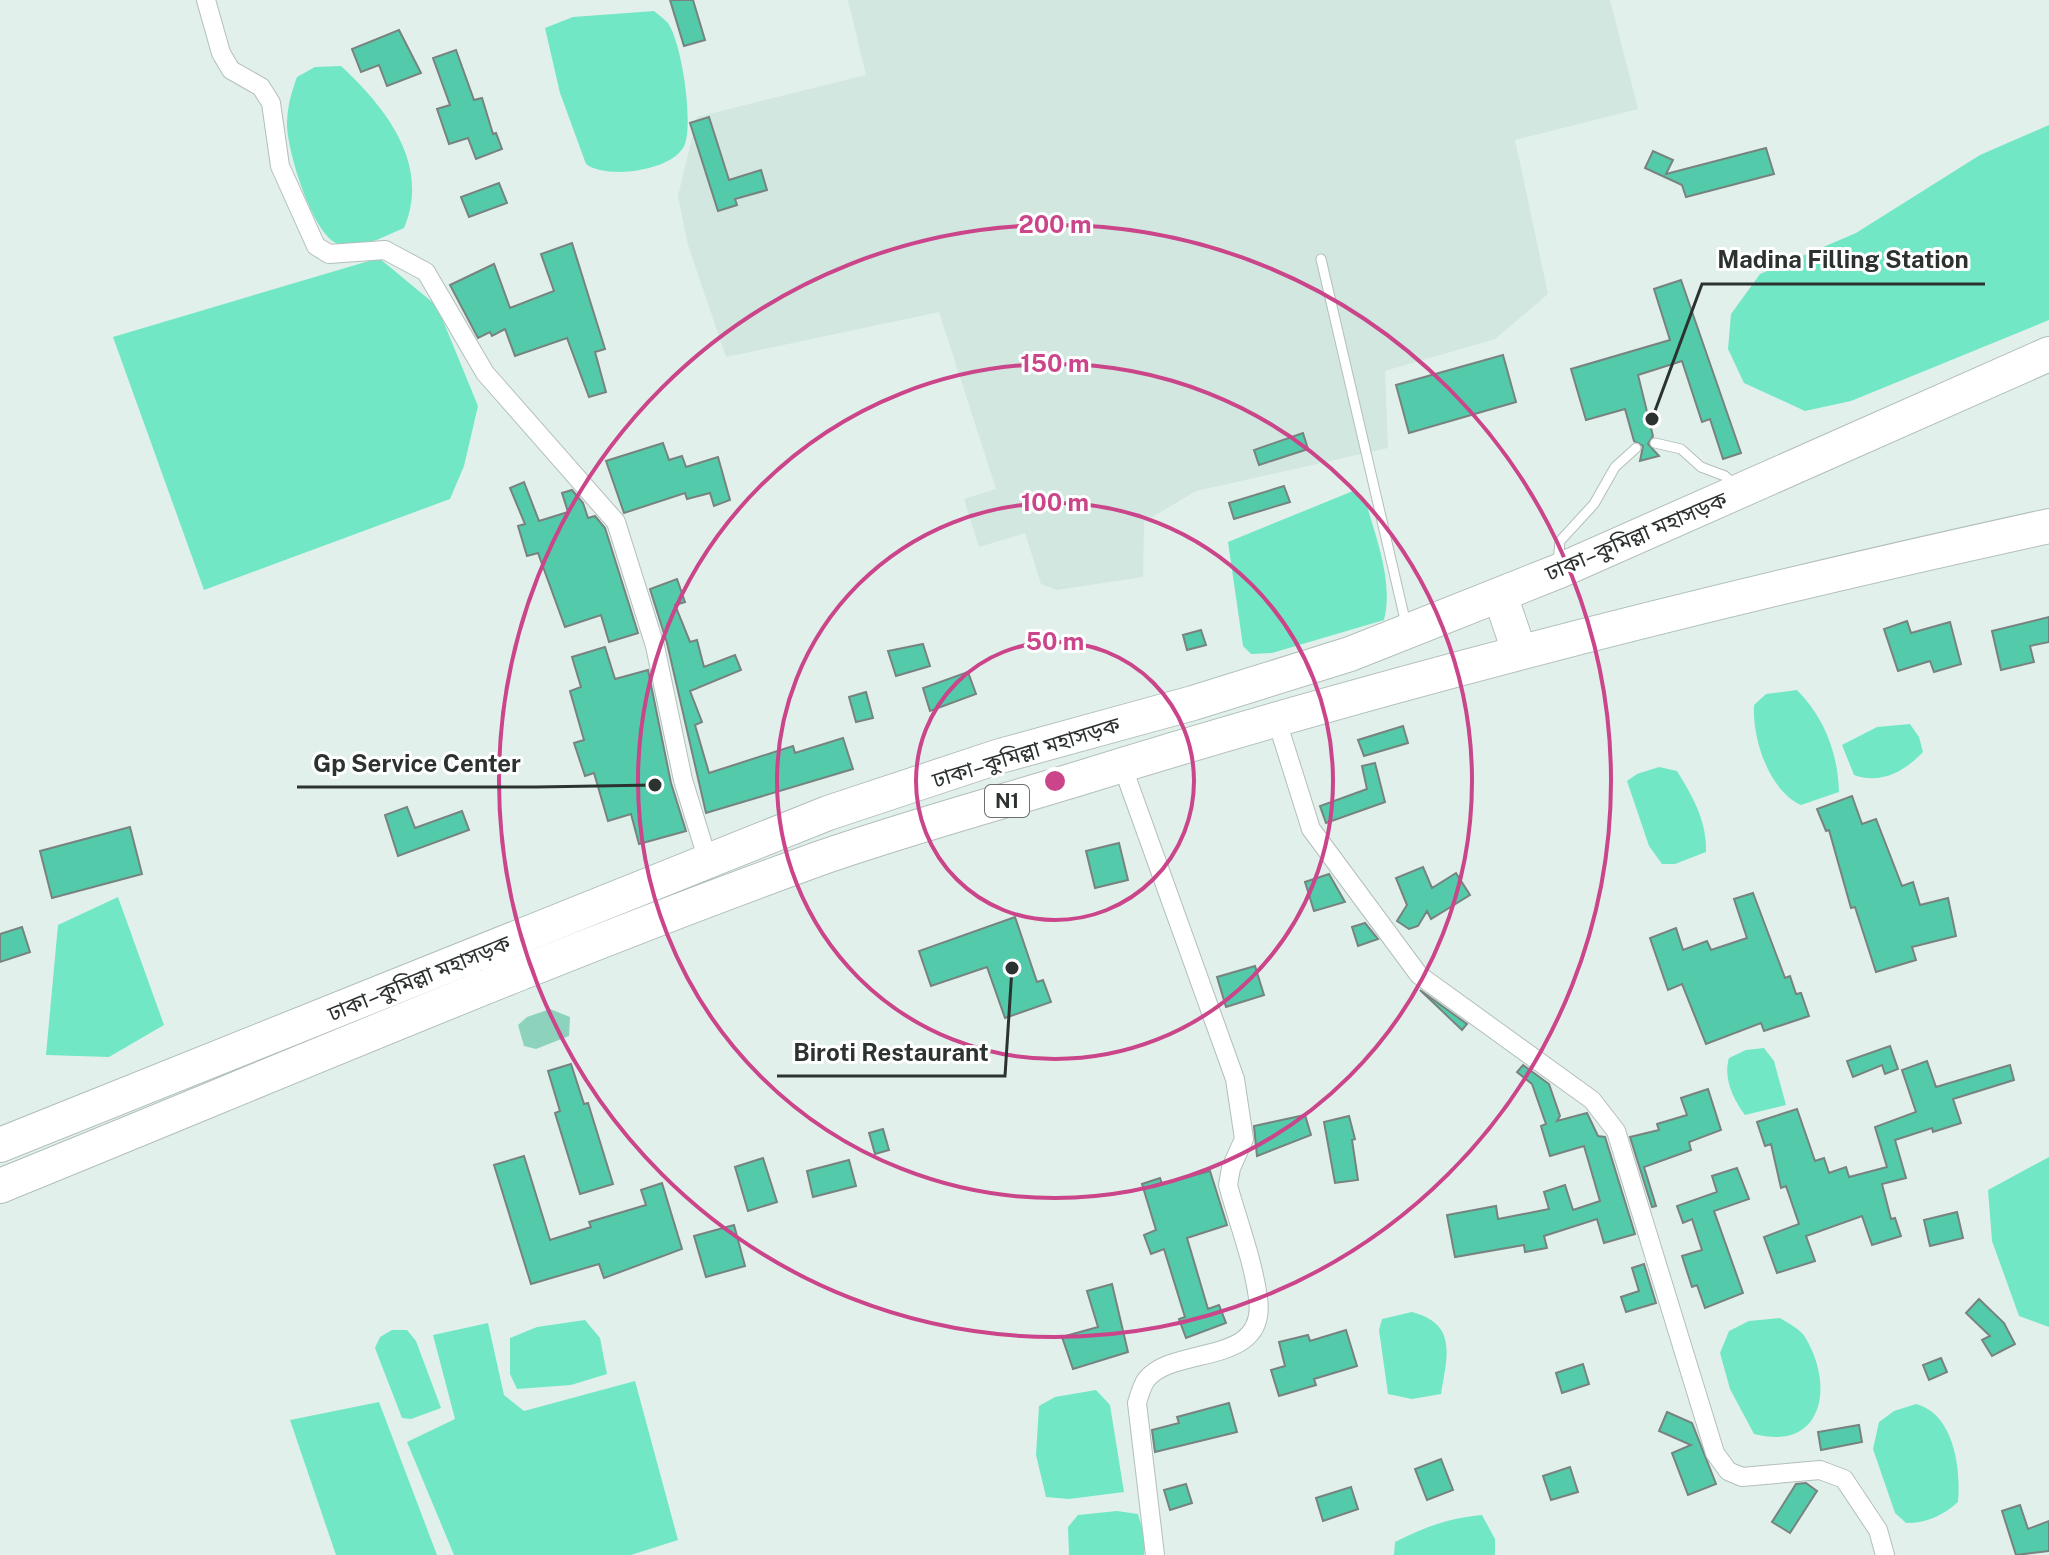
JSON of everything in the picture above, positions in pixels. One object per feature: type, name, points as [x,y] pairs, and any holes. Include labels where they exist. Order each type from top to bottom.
[{"type":"highway","name":"ঢাকা–কুমিল্লা মহাসড়ক","points":[[0,1186],[450,985],[708,861],[828,813],[1000,756],[1193,703],[1407,631],[1559,571],[2049,354]]},
{"type":"highway","name":"ঢাকা–কুমিল্লা মহাসড়ক","points":[[0,1145],[820,858],[1276,718],[1519,651],[1798,581],[2049,526]]},
{"type":"highway","points":[[1500,595],[1519,651]]},
{"type":"street","points":[[206,0],[221,53],[231,70],[261,87],[271,103],[280,166],[316,246],[329,254],[385,250],[426,272],[485,373],[616,522],[655,646],[683,780],[708,861]]},
{"type":"street","points":[[1276,718],[1311,829],[1419,975],[1592,1100],[1616,1131],[1715,1453],[1728,1471],[1742,1477],[1820,1470],[1844,1479],[1878,1530],[1885,1555]]},
{"type":"street","points":[[1122,765],[1235,1079],[1244,1139],[1231,1168],[1228,1185],[1259,1300],[1256,1322],[1244,1341],[1164,1367],[1146,1380],[1137,1403],[1155,1555]]},
{"type":"lane","points":[[1321,259],[1407,631]]},
{"type":"lane","points":[[1655,443],[1681,449],[1701,467],[1725,476],[1742,491]]},
{"type":"lane","points":[[1559,571],[1560,541],[1594,504],[1615,467],[1636,448]]},
{"type":"shaded area","points":[[848,0],[1610,0],[1638,109],[1515,140],[1548,294],[1495,339],[1385,371],[1388,448],[1196,491],[1144,522],[1143,577],[1057,590],[1041,584],[1025,533],[979,547],[964,499],[996,489],[939,312],[726,357],[688,245],[678,196],[697,117],[866,75]]},
{"type":"shaded area","points":[[654,11],[668,23],[682,64],[688,118],[685,144],[679,153],[655,166],[623,172],[596,169],[586,164],[560,93],[545,28],[573,17]]},
{"type":"shaded area","points":[[341,66],[388,119],[408,160],[412,182],[411,204],[404,228],[355,246],[338,244],[319,225],[303,191],[287,126],[297,77],[315,67]]},
{"type":"shaded area","points":[[2049,125],[2049,320],[1851,401],[1805,411],[1744,383],[1728,349],[1731,314],[1760,274],[1856,233],[1980,155]]},
{"type":"shaded area","points":[[379,258],[437,306],[478,406],[464,466],[450,499],[204,590],[113,337]]},
{"type":"shaded area","points":[[1353,491],[1365,499],[1382,559],[1387,590],[1384,620],[1272,653],[1251,654],[1243,646],[1228,542]]},
{"type":"shaded area","points":[[1797,690],[1815,712],[1828,736],[1836,763],[1839,792],[1801,805],[1780,788],[1772,776],[1760,747],[1754,718],[1754,705],[1766,694]]},
{"type":"shaded area","points":[[1910,724],[1919,737],[1923,752],[1916,759],[1883,777],[1854,775],[1842,745],[1877,727]]},
{"type":"shaded area","points":[[1659,767],[1677,771],[1693,800],[1706,841],[1706,852],[1675,864],[1662,864],[1649,846],[1627,781],[1637,774]]},
{"type":"shaded area","points":[[118,897],[164,1025],[109,1057],[46,1055],[58,925]]},
{"type":"shaded area","points":[[550,1009],[570,1017],[569,1036],[536,1049],[524,1046],[518,1025],[527,1017]]},
{"type":"shaded area","points":[[1764,1048],[1774,1061],[1786,1105],[1745,1115],[1730,1088],[1727,1073],[1729,1058],[1746,1050]]},
{"type":"shaded area","points":[[2049,1157],[2049,1327],[2019,1316],[1992,1241],[1988,1190]]},
{"type":"shaded area","points":[[1412,1312],[1427,1317],[1437,1325],[1443,1333],[1447,1355],[1441,1394],[1412,1399],[1388,1394],[1379,1330],[1382,1319]]},
{"type":"shaded area","points":[[1780,1318],[1805,1337],[1819,1375],[1820,1394],[1817,1411],[1808,1424],[1795,1433],[1777,1437],[1754,1434],[1730,1389],[1720,1353],[1729,1331],[1749,1321]]},
{"type":"shaded area","points":[[585,1320],[600,1338],[607,1374],[571,1385],[517,1389],[510,1374],[510,1338],[537,1327]]},
{"type":"shaded area","points":[[488,1323],[504,1395],[524,1411],[635,1381],[678,1540],[631,1555],[454,1555],[407,1442],[455,1419],[433,1335]]},
{"type":"shaded area","points":[[392,1330],[407,1330],[416,1341],[441,1408],[411,1419],[402,1418],[375,1348],[380,1337]]},
{"type":"shaded area","points":[[1096,1390],[1110,1405],[1124,1492],[1069,1499],[1046,1497],[1036,1455],[1039,1406],[1055,1397]]},
{"type":"shaded area","points":[[379,1402],[437,1555],[336,1555],[290,1420]]},
{"type":"shaded area","points":[[1916,1404],[1929,1410],[1947,1430],[1956,1459],[1958,1502],[1934,1518],[1906,1523],[1895,1513],[1873,1449],[1879,1422],[1894,1411]]},
{"type":"shaded area","points":[[1117,1511],[1138,1514],[1146,1541],[1144,1555],[1069,1555],[1068,1527],[1078,1515]]},
{"type":"shaded area","points":[[1482,1515],[1495,1539],[1495,1555],[1394,1555],[1395,1542],[1416,1532],[1448,1521]]},
{"type":"building","points":[[670,0],[693,0],[705,40],[684,46]]},
{"type":"building","points":[[399,30],[421,73],[387,86],[379,65],[361,72],[352,49]]},
{"type":"building","points":[[456,50],[474,100],[482,98],[493,134],[496,133],[502,149],[476,159],[468,138],[449,144],[437,109],[450,105],[433,58]]},
{"type":"building","points":[[709,117],[729,180],[761,170],[767,190],[735,199],[737,205],[718,211],[690,123]]},
{"type":"building","points":[[1766,148],[1774,174],[1686,197],[1682,185],[1645,168],[1653,151],[1673,160],[1666,174]]},
{"type":"building","points":[[499,183],[507,203],[469,217],[461,197]]},
{"type":"building","points":[[572,243],[605,349],[595,352],[606,392],[589,397],[567,338],[515,356],[505,329],[492,336],[490,332],[478,338],[450,285],[494,264],[510,308],[554,291],[541,254]]},
{"type":"building","points":[[1681,280],[1741,453],[1723,459],[1710,419],[1702,422],[1682,361],[1638,375],[1653,436],[1648,444],[1659,456],[1640,461],[1643,446],[1634,441],[1625,409],[1586,420],[1571,369],[1670,340],[1654,289]]},
{"type":"building","points":[[1503,355],[1516,402],[1409,433],[1396,385]]},
{"type":"building","points":[[1303,433],[1308,449],[1259,465],[1254,450]]},
{"type":"building","points":[[663,443],[669,460],[682,456],[686,467],[718,457],[730,500],[714,506],[710,493],[687,499],[685,493],[624,513],[606,461]]},
{"type":"building","points":[[524,482],[539,521],[568,512],[562,493],[572,490],[583,503],[588,518],[595,516],[605,528],[638,633],[609,642],[601,615],[565,627],[538,553],[527,556],[518,526],[525,524],[510,488]]},
{"type":"building","points":[[1284,486],[1290,502],[1234,519],[1229,503]]},
{"type":"building","points":[[677,579],[685,602],[675,605],[690,642],[697,640],[704,667],[735,655],[741,670],[690,691],[702,722],[695,725],[709,773],[793,746],[795,753],[843,738],[853,769],[706,813],[667,643],[650,589]]},
{"type":"building","points":[[2049,617],[2049,642],[2030,646],[2034,662],[2001,670],[1992,631]]},
{"type":"building","points":[[1907,621],[1911,633],[1950,622],[1961,664],[1934,672],[1930,661],[1898,671],[1884,629]]},
{"type":"building","points":[[1201,630],[1206,645],[1187,650],[1183,635]]},
{"type":"building","points":[[923,644],[930,666],[896,676],[888,651]]},
{"type":"building","points":[[605,647],[615,679],[648,670],[671,783],[686,831],[639,844],[631,814],[608,821],[594,773],[585,776],[574,743],[584,740],[570,691],[581,687],[572,657]]},
{"type":"building","points":[[968,672],[976,694],[930,711],[923,688]]},
{"type":"building","points":[[866,692],[873,718],[856,722],[849,697]]},
{"type":"building","points":[[1403,726],[1408,743],[1364,756],[1358,740]]},
{"type":"building","points":[[1375,763],[1385,802],[1326,823],[1320,806],[1367,789],[1362,766]]},
{"type":"building","points":[[1852,796],[1862,824],[1876,819],[1902,886],[1913,882],[1920,905],[1948,898],[1956,936],[1912,947],[1916,960],[1876,972],[1855,907],[1851,908],[1829,830],[1826,831],[1817,809]]},
{"type":"building","points":[[407,807],[415,828],[462,811],[469,830],[398,856],[385,815]]},
{"type":"building","points":[[130,827],[142,874],[52,898],[40,851]]},
{"type":"building","points":[[1119,843],[1128,880],[1095,888],[1086,851]]},
{"type":"building","points":[[1423,867],[1432,888],[1456,873],[1470,895],[1431,919],[1427,911],[1418,926],[1409,929],[1397,921],[1407,905],[1396,878]]},
{"type":"building","points":[[1329,874],[1345,902],[1314,911],[1305,882]]},
{"type":"building","points":[[1753,893],[1785,978],[1790,976],[1796,994],[1801,993],[1809,1016],[1764,1031],[1761,1023],[1706,1044],[1682,984],[1668,990],[1650,938],[1676,928],[1683,950],[1707,941],[1711,950],[1747,938],[1734,899]]},
{"type":"building","points":[[1015,917],[1037,982],[1043,980],[1051,1002],[1005,1018],[987,967],[931,986],[919,951]]},
{"type":"building","points":[[1365,923],[1378,939],[1358,946],[1352,927]]},
{"type":"building","points":[[22,927],[30,952],[0,962],[0,934]]},
{"type":"building","points":[[1255,966],[1264,995],[1226,1007],[1217,977]]},
{"type":"building","points":[[1420,990],[1467,1024],[1462,1030]]},
{"type":"building","points":[[1890,1046],[1898,1069],[1885,1074],[1882,1065],[1853,1077],[1847,1061]]},
{"type":"building","points":[[1927,1061],[1936,1087],[2010,1065],[2014,1080],[1953,1099],[1961,1123],[1895,1140],[1906,1178],[1882,1184],[1891,1219],[1895,1218],[1901,1236],[1872,1245],[1862,1216],[1806,1236],[1815,1261],[1777,1273],[1764,1237],[1799,1224],[1786,1186],[1781,1188],[1771,1144],[1765,1146],[1757,1122],[1797,1109],[1815,1161],[1824,1158],[1829,1173],[1846,1167],[1849,1177],[1887,1167],[1875,1127],[1916,1112],[1902,1070]]},
{"type":"building","points":[[571,1064],[584,1104],[588,1103],[613,1184],[580,1194],[555,1113],[560,1111],[548,1071]]},
{"type":"building","points":[[1523,1065],[1549,1084],[1560,1116],[1557,1121],[1587,1113],[1598,1136],[1605,1137],[1635,1234],[1604,1243],[1597,1219],[1544,1236],[1547,1248],[1525,1252],[1524,1245],[1455,1257],[1447,1215],[1496,1206],[1498,1219],[1549,1209],[1544,1192],[1565,1185],[1573,1210],[1600,1201],[1584,1146],[1550,1156],[1541,1126],[1546,1124],[1532,1084],[1517,1072]]},
{"type":"building","points":[[1708,1089],[1721,1130],[1689,1142],[1691,1150],[1644,1167],[1656,1206],[1652,1207],[1630,1137],[1659,1130],[1657,1124],[1687,1115],[1681,1098]]},
{"type":"building","points":[[1305,1115],[1311,1135],[1257,1156],[1254,1126]]},
{"type":"building","points":[[1349,1116],[1355,1139],[1352,1140],[1358,1180],[1335,1183],[1324,1122]]},
{"type":"building","points":[[883,1129],[889,1150],[875,1154],[869,1133]]},
{"type":"building","points":[[524,1156],[550,1240],[591,1227],[589,1222],[646,1205],[641,1190],[662,1183],[682,1249],[604,1278],[599,1264],[531,1284],[494,1165]]},
{"type":"building","points":[[763,1158],[777,1202],[748,1211],[735,1167]]},
{"type":"building","points":[[849,1160],[856,1186],[813,1197],[807,1171]]},
{"type":"building","points":[[1737,1168],[1749,1199],[1714,1211],[1743,1293],[1705,1308],[1697,1285],[1692,1287],[1682,1256],[1702,1250],[1692,1219],[1683,1223],[1677,1206],[1717,1192],[1712,1176]]},
{"type":"building","points":[[1210,1171],[1227,1225],[1187,1238],[1208,1309],[1219,1305],[1226,1323],[1186,1338],[1179,1319],[1185,1317],[1164,1249],[1151,1254],[1144,1235],[1156,1230],[1142,1184],[1160,1178],[1162,1184]]},
{"type":"building","points":[[1957,1212],[1963,1238],[1930,1246],[1924,1220]]},
{"type":"building","points":[[734,1225],[745,1266],[706,1277],[694,1236]]},
{"type":"building","points":[[1644,1264],[1656,1303],[1626,1312],[1621,1297],[1639,1291],[1632,1268]]},
{"type":"building","points":[[1112,1284],[1128,1352],[1073,1369],[1062,1337],[1098,1327],[1087,1291]]},
{"type":"building","points":[[1979,1299],[2004,1323],[2015,1344],[1992,1356],[1982,1340],[1990,1336],[1966,1313]]},
{"type":"building","points":[[1346,1330],[1357,1366],[1314,1379],[1316,1385],[1279,1396],[1271,1370],[1285,1366],[1279,1342],[1308,1335],[1310,1341]]},
{"type":"building","points":[[1941,1358],[1947,1372],[1929,1380],[1923,1365]]},
{"type":"building","points":[[1583,1364],[1589,1384],[1562,1393],[1556,1373]]},
{"type":"building","points":[[1229,1403],[1237,1432],[1155,1452],[1152,1430],[1179,1423],[1177,1417]]},
{"type":"building","points":[[1667,1412],[1692,1423],[1716,1484],[1688,1495],[1672,1453],[1691,1445],[1659,1431]]},
{"type":"building","points":[[1859,1425],[1862,1442],[1821,1450],[1818,1432]]},
{"type":"building","points":[[1441,1459],[1453,1490],[1427,1500],[1415,1469]]},
{"type":"building","points":[[1570,1467],[1578,1492],[1551,1500],[1543,1476]]},
{"type":"building","points":[[1806,1483],[1817,1491],[1790,1533],[1772,1522],[1796,1484]]},
{"type":"building","points":[[1186,1484],[1192,1503],[1170,1510],[1164,1490]]},
{"type":"building","points":[[1351,1487],[1358,1509],[1323,1521],[1316,1498]]},
{"type":"building","points":[[2020,1505],[2028,1529],[2049,1521],[2049,1551],[2016,1555],[2002,1511]]},
{"type":"place","name":"Madina Filling Station","points":[[1652,419]]},
{"type":"place","name":"Gp Service Center","points":[[655,785]]},
{"type":"place","name":"Biroti Restaurant","points":[[1012,968]]}]
